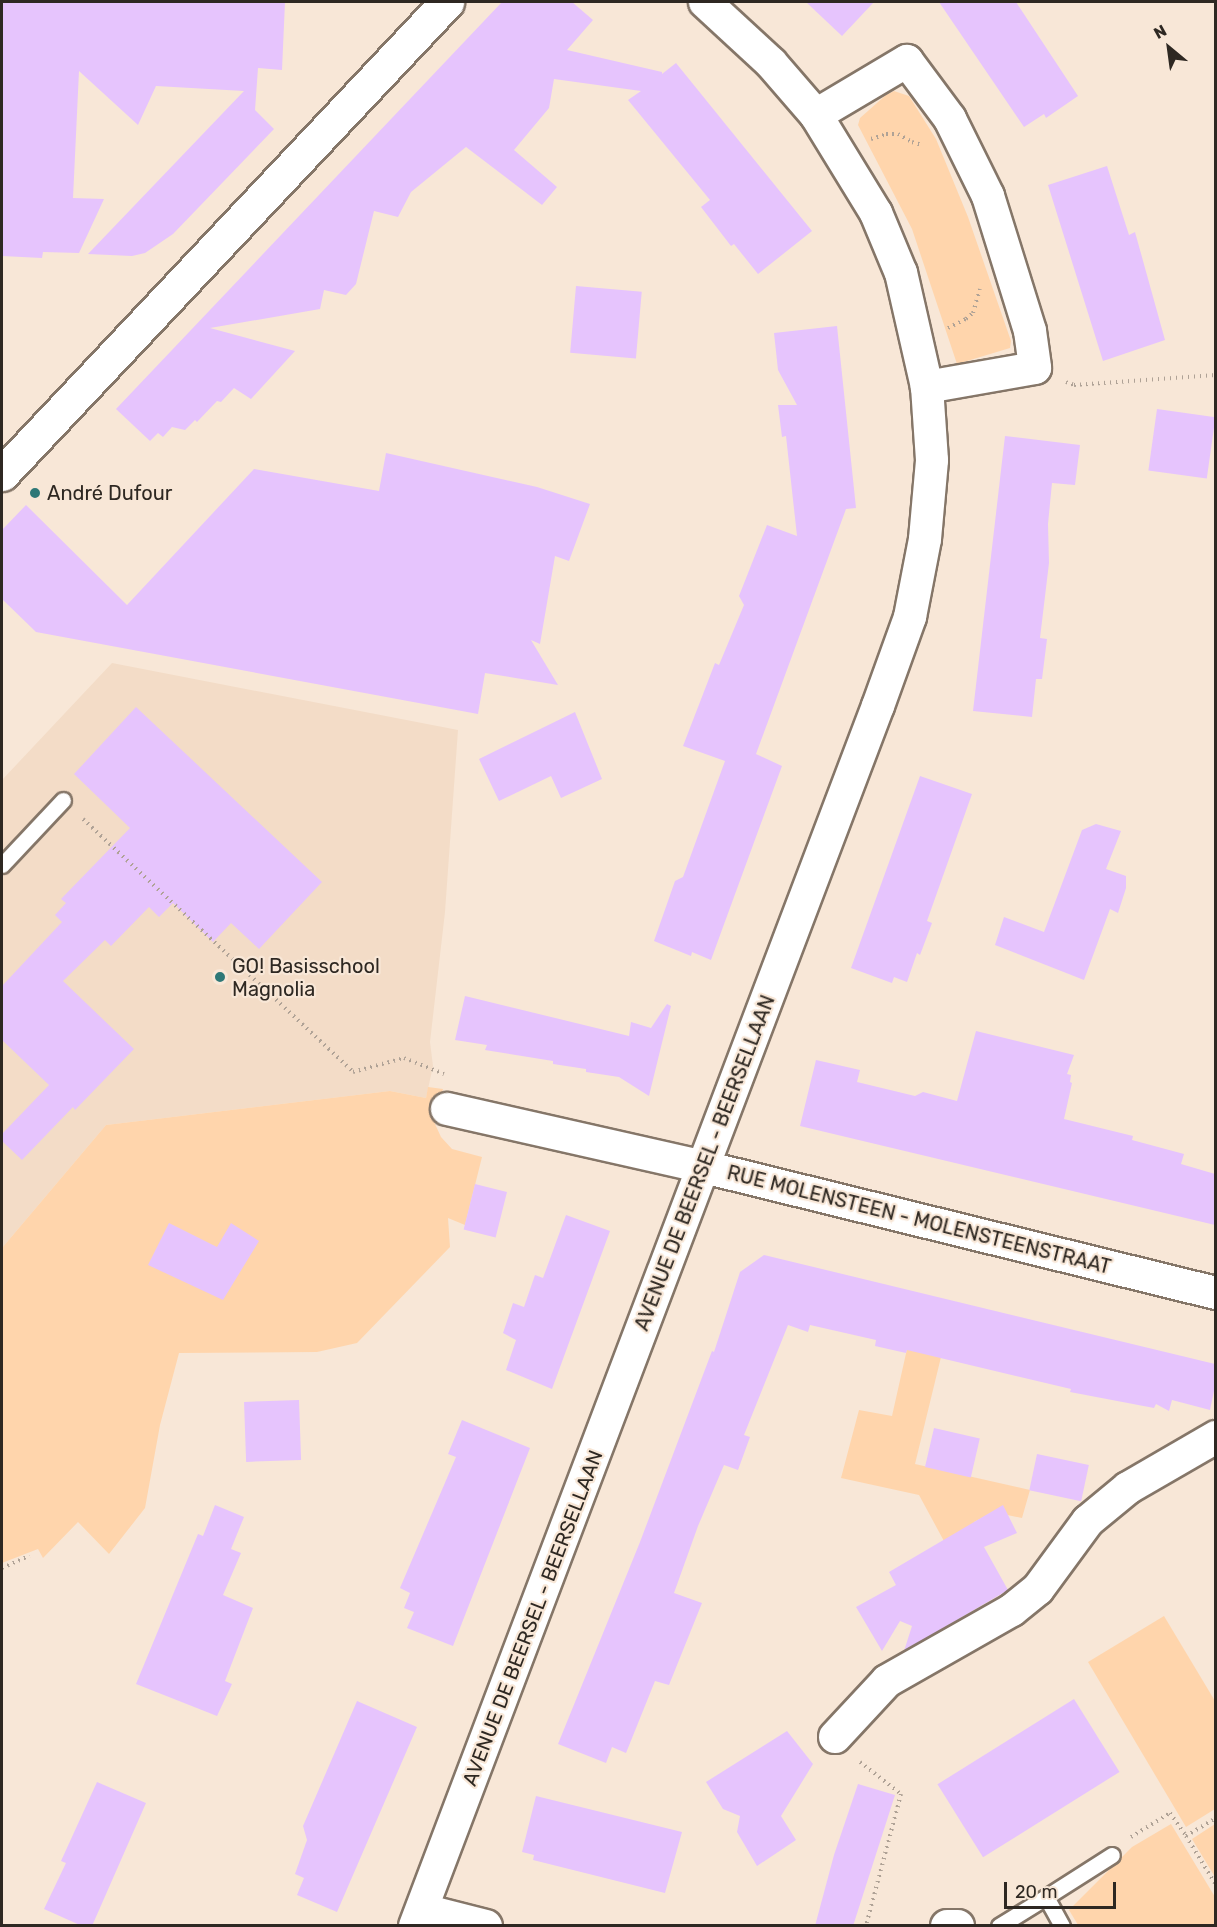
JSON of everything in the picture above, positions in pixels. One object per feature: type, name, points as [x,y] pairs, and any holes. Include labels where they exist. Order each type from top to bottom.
[{"type":"main road","points":[[2,474],[447,2]]},
{"type":"street","name":"AVENUE DE BEERSEL - BEERSELLAAN","points":[[419,1918],[910,617],[925,539],[932,460],[927,387],[901,273],[876,213],[816,115],[771,63],[705,2]]},
{"type":"street","points":[[816,115],[907,61],[950,119],[988,196],[1030,331],[1035,368],[927,387]]},
{"type":"street","name":"RUE MOLENSTEEN - MOLENSTEENSTRAAT","points":[[447,1109],[704,1167],[1215,1293]]},
{"type":"street","points":[[835,1737],[887,1681],[1012,1610],[1038,1589],[1088,1521],[1128,1488],[1215,1437]]},
{"type":"street","points":[[419,1918],[486,1926]]},
{"type":"street","points":[[947,1926],[958,1926]]},
{"type":"lane","points":[[2,865],[63,800]]},
{"type":"lane","points":[[999,1926],[1112,1855]]},
{"type":"lane","points":[[1046,1897],[1062,1926]]},
{"type":"path","points":[[864,143],[886,134],[898,134],[912,142],[943,148],[960,140]]},
{"type":"path","points":[[941,330],[966,319],[973,313],[977,291],[984,284]]},
{"type":"path","points":[[1035,368],[1074,386],[1215,375]]},
{"type":"path","points":[[63,800],[352,1072],[404,1058],[432,1070]]},
{"type":"path","points":[[2,1568],[29,1556]]},
{"type":"path","points":[[835,1737],[867,1770],[901,1794],[866,1926]]},
{"type":"path","points":[[1112,1855],[1138,1830],[1170,1813],[1215,1885]]},
{"type":"path","points":[[1185,1836],[1215,1818]]},
{"type":"shaded area","points":[[894,91],[909,96],[936,139],[968,217],[1011,341],[1010,348],[957,364],[912,229],[858,125],[860,118],[886,95]]},
{"type":"shaded area","name":"GO! Basisschool Magnolia","points":[[112,663],[458,730],[445,912],[430,1042],[433,1066],[426,1098],[390,1091],[106,1125],[2,1248],[2,780]]},
{"type":"shaded area","points":[[428,1087],[443,1089],[435,1124],[441,1137],[452,1149],[482,1157],[465,1225],[448,1218],[450,1247],[357,1343],[317,1352],[179,1353],[160,1425],[145,1508],[109,1554],[78,1522],[43,1558],[38,1549],[2,1563],[2,1248],[106,1125],[390,1091],[426,1098]]},
{"type":"shaded area","points":[[907,1349],[941,1357],[915,1464],[1030,1490],[1022,1518],[993,1512],[974,1522],[983,1538],[951,1554],[919,1495],[841,1478],[859,1410],[892,1416]]},
{"type":"shaded area","points":[[1164,1616],[1215,1701],[1215,1809],[1186,1827],[1088,1662]]},
{"type":"shaded area","points":[[1171,1824],[1215,1897],[1215,1925],[1078,1925],[1069,1910],[1132,1847]]},
{"type":"shaded area","points":[[1215,1824],[1215,1877],[1192,1839]]},
{"type":"building","points":[[2,2],[285,2],[282,70],[258,68],[255,110],[274,129],[173,234],[145,253],[132,256],[88,254],[244,91],[156,86],[138,125],[79,71],[73,198],[104,199],[79,253],[43,252],[42,258],[2,256]]},
{"type":"building","points":[[502,2],[572,2],[593,20],[567,50],[662,72],[662,74],[676,63],[812,231],[758,274],[734,244],[731,246],[701,207],[710,200],[628,100],[641,91],[554,79],[549,108],[514,150],[557,187],[542,205],[466,147],[411,192],[398,217],[374,211],[356,284],[346,295],[324,290],[320,309],[210,328],[295,351],[251,399],[234,388],[221,402],[217,401],[197,422],[195,420],[185,430],[172,427],[163,437],[158,433],[150,441],[116,409]]},
{"type":"building","points":[[806,2],[874,2],[842,36]]},
{"type":"building","points":[[939,2],[1016,2],[1078,96],[1046,118],[1044,114],[1024,127]]},
{"type":"building","points":[[1107,166],[1129,235],[1135,232],[1165,340],[1103,361],[1048,185]]},
{"type":"building","points":[[576,286],[642,292],[636,358],[570,353]]},
{"type":"building","points":[[837,326],[856,508],[846,509],[756,754],[782,766],[711,960],[692,952],[691,956],[654,941],[675,881],[683,877],[725,761],[683,746],[715,663],[719,665],[744,605],[739,596],[767,525],[797,536],[786,436],[782,437],[778,405],[797,405],[778,370],[774,333]]},
{"type":"building","points":[[1157,409],[1215,417],[1207,479],[1148,470]]},
{"type":"building","points":[[1005,436],[1080,445],[1075,485],[1052,483],[1048,524],[1049,563],[1040,638],[1047,639],[1042,679],[1036,679],[1032,717],[973,711]]},
{"type":"building","points":[[386,453],[537,487],[590,504],[569,561],[555,556],[540,644],[531,640],[558,685],[485,673],[478,714],[36,632],[2,599],[2,530],[26,505],[127,605],[254,469],[379,491]]},
{"type":"building","points":[[136,707],[322,882],[259,949],[231,923],[213,942],[173,903],[159,917],[149,907],[111,946],[105,940],[63,981],[134,1049],[22,1160],[2,1141],[2,1134],[49,1085],[2,1040],[2,986],[62,922],[55,915],[66,903],[61,899],[130,828],[74,774]]},
{"type":"building","points":[[575,712],[602,779],[561,798],[551,776],[499,801],[479,759]]},
{"type":"building","points":[[920,776],[972,794],[927,921],[932,923],[920,955],[917,953],[907,982],[894,977],[892,983],[851,968]]},
{"type":"building","points":[[1096,824],[1121,831],[1106,869],[1126,876],[1126,888],[1118,913],[1110,909],[1084,980],[995,945],[1004,917],[1044,932],[1082,830]]},
{"type":"building","points":[[465,996],[629,1036],[631,1022],[651,1028],[667,1004],[671,1006],[649,1096],[619,1077],[553,1064],[553,1061],[485,1050],[487,1045],[455,1040]]},
{"type":"building","points":[[976,1031],[1074,1055],[1067,1074],[1071,1075],[1070,1082],[1072,1083],[1064,1119],[1133,1136],[1132,1140],[1184,1154],[1181,1164],[1215,1174],[1215,1225],[800,1126],[816,1060],[860,1070],[857,1082],[915,1096],[923,1092],[957,1101]]},
{"type":"building","points":[[475,1184],[507,1192],[496,1238],[464,1230]]},
{"type":"building","points":[[566,1215],[610,1231],[552,1389],[506,1370],[516,1340],[503,1333],[513,1303],[524,1307],[535,1275],[543,1278]]},
{"type":"building","points":[[169,1223],[217,1247],[231,1223],[259,1241],[223,1300],[148,1265]]},
{"type":"building","points":[[764,1255],[1215,1364],[1215,1386],[1210,1410],[1172,1400],[1169,1411],[1156,1404],[1154,1408],[1070,1392],[1071,1389],[907,1350],[906,1353],[875,1346],[876,1340],[810,1325],[808,1332],[788,1325],[744,1435],[750,1437],[738,1470],[724,1465],[698,1526],[674,1593],[702,1603],[669,1685],[655,1681],[626,1753],[612,1747],[606,1763],[558,1744],[640,1542],[712,1351],[714,1352],[740,1272]]},
{"type":"building","points":[[299,1400],[301,1460],[246,1462],[244,1402]]},
{"type":"building","points":[[462,1420],[530,1448],[453,1646],[407,1628],[414,1612],[404,1608],[410,1593],[400,1588],[456,1457],[448,1454]]},
{"type":"building","points":[[934,1428],[980,1439],[971,1478],[925,1467]]},
{"type":"building","points":[[1037,1454],[1089,1465],[1081,1501],[1029,1490]]},
{"type":"building","points":[[215,1505],[244,1517],[231,1549],[241,1553],[223,1595],[253,1608],[225,1681],[232,1684],[217,1716],[136,1684],[198,1534],[203,1536]]},
{"type":"building","points":[[1003,1505],[1017,1533],[984,1547],[1008,1590],[904,1651],[912,1626],[900,1621],[882,1651],[856,1607],[896,1585],[889,1572]]},
{"type":"building","points":[[1074,1699],[1120,1772],[983,1857],[937,1784]]},
{"type":"building","points":[[357,1701],[417,1727],[337,1912],[297,1895],[304,1878],[295,1874],[307,1840],[303,1826]]},
{"type":"building","points":[[787,1731],[813,1764],[781,1816],[796,1840],[757,1866],[737,1832],[740,1816],[723,1809],[706,1782]]},
{"type":"building","points":[[97,1782],[146,1803],[92,1926],[82,1926],[44,1909],[66,1863],[61,1861]]},
{"type":"building","points":[[858,1784],[895,1795],[853,1926],[815,1926],[834,1855]]},
{"type":"building","points":[[536,1796],[682,1832],[665,1893],[533,1860],[534,1855],[522,1852]]},
{"type":"place","name":"André Dufour","points":[[35,493]]},
{"type":"place","name":"GO! Basisschool Magnolia","points":[[220,977]]}]
